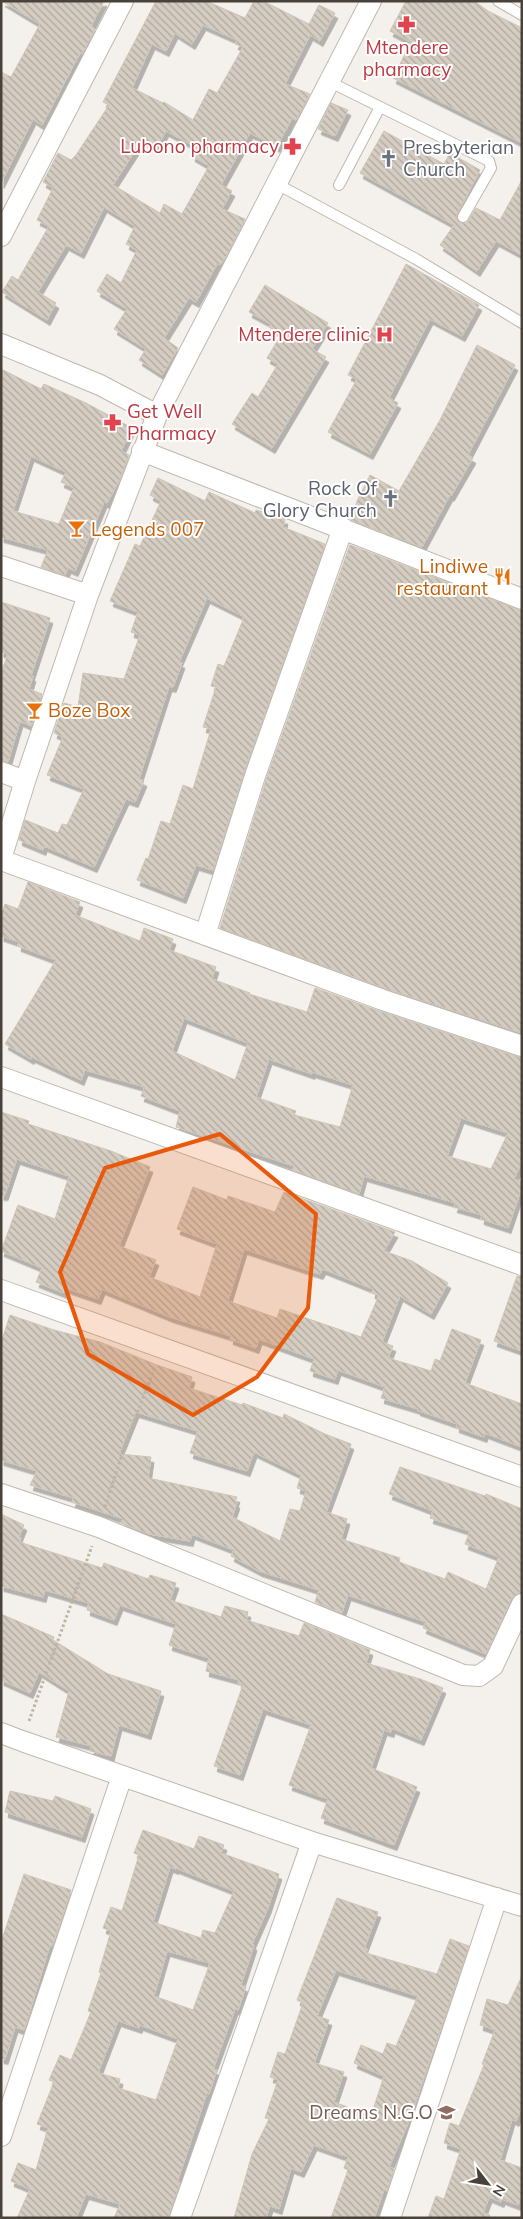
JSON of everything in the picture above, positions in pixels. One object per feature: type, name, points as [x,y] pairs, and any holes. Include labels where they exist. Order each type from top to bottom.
[{"type":"street","points":[[1,236],[123,1]]},
{"type":"street","points":[[371,1],[330,82],[275,183],[157,415],[88,595],[25,780],[1,859],[383,1000],[522,1046]]},
{"type":"street","points":[[1,344],[100,385],[157,415]]},
{"type":"street","points":[[142,451],[522,599]]},
{"type":"street","points":[[205,935],[255,776],[343,528]]},
{"type":"street","points":[[1,566],[88,595]]},
{"type":"street","points":[[1,772],[25,780]]},
{"type":"street","points":[[1,1077],[522,1265]]},
{"type":"street","points":[[1,1290],[522,1477]]},
{"type":"street","points":[[1,1494],[99,1527],[463,1675],[479,1676],[492,1666],[522,1604]]},
{"type":"street","points":[[1,1732],[312,1842],[522,1906]]},
{"type":"street","points":[[1,2136],[122,1776]]},
{"type":"street","points":[[180,2218],[312,1842]]},
{"type":"street","points":[[390,2218],[497,1898]]},
{"type":"lane","points":[[498,1],[522,15]]},
{"type":"lane","points":[[330,82],[489,161],[491,168],[463,217]]},
{"type":"lane","points":[[339,185],[380,107]]},
{"type":"lane","points":[[275,183],[416,260],[522,323]]},
{"type":"highlighted area","points":[[220,1134],[316,1214],[308,1308],[257,1377],[193,1415],[88,1354],[60,1272],[105,1168]]},
{"type":"building","points":[[2,1],[104,1],[91,26],[95,29],[82,54],[80,53],[42,125],[33,119],[1,183],[1,72],[11,77],[40,24]]},
{"type":"building","points":[[156,1],[206,1],[245,18],[254,1],[263,1],[309,24],[319,5],[335,13],[320,41],[310,35],[285,84],[310,94],[296,120],[292,118],[277,147],[250,133],[221,185],[232,191],[222,209],[245,219],[226,257],[220,265],[217,264],[196,302],[189,298],[164,338],[178,348],[162,375],[139,360],[146,349],[114,329],[127,309],[97,291],[107,274],[121,283],[137,250],[126,244],[135,226],[104,207],[81,253],[66,245],[38,292],[56,303],[47,320],[2,292],[12,276],[18,280],[49,226],[37,220],[53,188],[43,182],[58,153],[71,160],[76,155],[109,105],[103,102]],"holes":[[[203,25],[237,40],[235,44],[243,47],[217,93],[209,89],[193,120],[164,102],[132,88],[152,44],[166,51],[175,33],[192,44]],[[166,131],[196,147],[192,156],[209,166],[182,214],[164,204],[160,213],[113,185],[142,140],[156,148]]]},
{"type":"building","points":[[406,1],[474,1],[488,11],[522,28],[522,143],[393,78],[411,42],[390,31]]},
{"type":"building","points":[[331,103],[348,110],[335,136],[318,129]]},
{"type":"building","points":[[384,131],[444,164],[450,153],[480,170],[457,214],[457,220],[460,223],[467,223],[476,208],[500,220],[522,180],[522,255],[496,241],[477,271],[440,245],[454,225],[360,173]]},
{"type":"building","points":[[406,264],[479,305],[462,336],[430,319],[389,398],[398,403],[370,454],[328,432],[357,379],[348,375]]},
{"type":"building","points":[[265,285],[328,323],[312,349],[326,357],[272,448],[232,424],[252,393],[258,397],[278,364],[267,358],[281,335],[269,327],[271,324],[249,312]]},
{"type":"building","points":[[477,345],[515,365],[468,455],[473,458],[450,495],[422,547],[351,520],[357,501],[370,475],[399,491],[440,420]]},
{"type":"building","points":[[1,369],[41,389],[44,384],[86,403],[132,428],[121,451],[129,455],[120,479],[107,503],[104,502],[75,571],[68,568],[65,575],[41,567],[48,550],[1,537]],"holes":[[[31,456],[66,472],[61,482],[74,488],[59,524],[13,511]]]},
{"type":"building","points":[[158,478],[205,501],[209,492],[255,513],[256,510],[285,519],[283,527],[325,544],[244,772],[213,870],[196,865],[183,898],[137,880],[146,858],[148,859],[161,821],[170,824],[183,785],[193,789],[211,729],[203,727],[216,687],[211,686],[218,664],[224,666],[243,620],[243,616],[207,598],[179,662],[182,663],[173,687],[169,686],[139,779],[144,781],[135,802],[126,799],[94,867],[44,846],[43,850],[19,840],[25,820],[58,833],[62,824],[67,825],[84,789],[47,775],[63,737],[54,733],[64,703],[78,707],[83,673],[124,679],[140,635],[131,632],[138,612],[110,601],[135,544],[140,546],[161,501],[150,495]]},
{"type":"building","points":[[350,545],[522,611],[522,1033],[387,989],[220,928],[266,780]]},
{"type":"building","points":[[1,602],[50,618],[31,676],[33,676],[29,689],[42,694],[31,726],[20,721],[8,762],[1,760],[1,673],[8,654],[1,652]]},
{"type":"building","points":[[28,882],[80,902],[75,915],[140,941],[144,928],[173,939],[169,950],[216,967],[212,979],[249,994],[307,1012],[315,988],[522,1058],[522,1161],[514,1179],[522,1182],[522,1187],[508,1228],[481,1219],[482,1215],[454,1207],[456,1203],[364,1176],[359,1194],[293,1170],[294,1166],[176,1127],[180,1111],[141,1096],[145,1087],[85,1070],[81,1080],[32,1057],[31,1059],[5,1044],[56,960],[18,946],[19,942],[1,936],[1,916],[5,904],[18,909]],"holes":[[[184,1018],[248,1043],[235,1080],[172,1051]],[[269,1059],[312,1074],[312,1072],[353,1085],[340,1127],[294,1115],[296,1111],[256,1097]],[[461,1118],[508,1133],[491,1169],[447,1156]]]},
{"type":"building","points":[[1,1112],[29,1121],[28,1124],[111,1151],[150,1167],[119,1246],[156,1260],[149,1277],[200,1297],[217,1244],[177,1229],[193,1187],[227,1200],[228,1196],[275,1212],[284,1192],[395,1232],[384,1251],[412,1261],[448,1283],[431,1314],[400,1296],[382,1342],[393,1346],[388,1358],[431,1371],[435,1359],[440,1361],[452,1329],[481,1340],[465,1383],[522,1404],[522,1447],[485,1433],[484,1437],[456,1427],[457,1424],[418,1409],[381,1398],[385,1387],[338,1370],[335,1379],[310,1371],[314,1359],[259,1339],[256,1348],[230,1339],[231,1336],[170,1317],[102,1289],[98,1299],[66,1288],[64,1293],[36,1282],[42,1268],[1,1251],[18,1205],[55,1219],[69,1176],[17,1159],[5,1195],[1,1195]],"holes":[[[244,1249],[320,1274],[323,1269],[373,1289],[372,1293],[379,1295],[361,1337],[280,1309],[277,1318],[228,1301]]]},
{"type":"building","points":[[517,1276],[522,1277],[522,1351],[494,1341]]},
{"type":"building","points":[[10,1315],[54,1330],[100,1342],[192,1377],[189,1388],[242,1405],[243,1403],[283,1418],[284,1414],[351,1444],[326,1512],[347,1519],[341,1539],[400,1558],[399,1562],[445,1579],[448,1572],[486,1589],[499,1557],[465,1544],[470,1531],[430,1518],[433,1511],[389,1494],[400,1467],[485,1496],[486,1494],[522,1509],[522,1590],[511,1599],[486,1654],[423,1628],[426,1622],[348,1595],[342,1613],[315,1602],[319,1590],[259,1571],[231,1556],[234,1550],[192,1534],[190,1541],[149,1534],[121,1523],[123,1519],[72,1502],[74,1498],[30,1485],[37,1471],[1,1460],[1,1343]],"holes":[[[136,1412],[198,1431],[190,1453],[247,1471],[254,1452],[301,1475],[297,1488],[306,1491],[300,1511],[290,1509],[280,1541],[232,1517],[237,1497],[148,1478],[151,1457],[119,1454]]]},
{"type":"building","points":[[1,1514],[24,1525],[19,1542],[102,1568],[104,1563],[148,1579],[150,1575],[176,1583],[170,1600],[221,1617],[225,1606],[248,1612],[246,1620],[299,1636],[304,1623],[370,1650],[366,1663],[443,1688],[421,1740],[392,1728],[391,1732],[384,1730],[371,1768],[417,1787],[394,1845],[321,1818],[328,1799],[289,1785],[311,1725],[263,1709],[240,1775],[214,1766],[243,1685],[238,1683],[239,1680],[206,1671],[209,1658],[169,1645],[176,1624],[120,1605],[114,1620],[87,1610],[89,1603],[45,1590],[43,1597],[1,1586]]},
{"type":"building","points":[[1,1614],[54,1637],[53,1640],[108,1674],[161,1691],[148,1734],[119,1725],[111,1756],[90,1751],[92,1746],[56,1737],[69,1691],[39,1672],[30,1693],[1,1680]]},
{"type":"building","points":[[10,1791],[53,1801],[55,1796],[91,1809],[82,1837],[5,1812]]},
{"type":"building","points":[[143,1830],[194,1849],[199,1836],[224,1845],[221,1853],[279,1874],[268,1908],[252,1944],[254,1945],[241,1985],[246,1987],[238,2010],[235,2009],[213,2069],[217,2070],[209,2094],[207,2093],[177,2183],[180,2183],[168,2218],[114,2218],[120,2204],[86,2194],[76,2218],[17,2218],[30,2189],[11,2181],[18,2163],[36,2170],[48,2128],[37,2124],[54,2082],[49,2080],[60,2055],[71,2060],[91,2012],[88,2011],[101,1973],[99,1972],[111,1931],[103,1928],[111,1907],[122,1911],[139,1855],[134,1853]],"holes":[[[170,1867],[234,1891],[215,1933],[203,1930],[201,1938],[153,1922]],[[167,1951],[210,1963],[193,2010],[154,1996]],[[118,2021],[139,2028],[140,2025],[178,2039],[156,2100],[118,2088],[120,2079],[98,2073]]]},
{"type":"building","points":[[24,1874],[71,1890],[52,1946],[50,1945],[24,2030],[15,2027],[5,2059],[1,2058],[1,1942]]},
{"type":"building","points":[[337,1898],[378,1912],[364,1949],[367,1949],[366,1953],[437,1974],[450,1939],[469,1946],[409,2121],[389,2167],[394,2169],[387,2191],[384,2190],[374,2218],[331,2218],[348,2170],[344,2168],[348,2157],[314,2145],[301,2172],[291,2168],[279,2209],[270,2206],[266,2218],[234,2218],[252,2154],[269,2119],[265,2118],[278,2080],[270,2077],[278,2052],[285,2054],[303,2003],[297,2000]],"holes":[[[336,1970],[418,1996],[396,2046],[387,2043],[383,2054],[361,2045],[354,2063],[384,2076],[371,2116],[334,2102],[344,2072],[314,2063],[329,2020],[317,2016]]]},
{"type":"building","points":[[522,1976],[522,2107],[516,2121],[512,2119],[500,2160],[522,2168],[522,2195],[518,2205],[502,2199],[501,2202],[489,2197],[483,2213],[490,2215],[489,2218],[428,2218],[436,2196],[444,2199],[461,2149],[444,2143],[450,2123],[459,2126],[484,2065],[482,2064],[495,2030],[480,2025],[487,1999],[508,2005]]},
{"type":"place","name":"Mtendere pharmacy","points":[[407,24]]},
{"type":"place","name":"Lubono pharmacy","points":[[293,146]]},
{"type":"place","name":"Presbyterian Church","points":[[389,158]]},
{"type":"place","name":"Mtendere clinic","points":[[384,334]]},
{"type":"place","name":"Get Well Pharmacy","points":[[113,422]]},
{"type":"place","name":"Rock Of Glory Church","points":[[391,499]]},
{"type":"place","name":"Legends 007","points":[[77,529]]},
{"type":"place","name":"Lindiwe restaurant","points":[[502,577]]},
{"type":"place","name":"Boze Box","points":[[34,710]]},
{"type":"place","name":"Dreams N.G.O","points":[[447,2112]]}]
